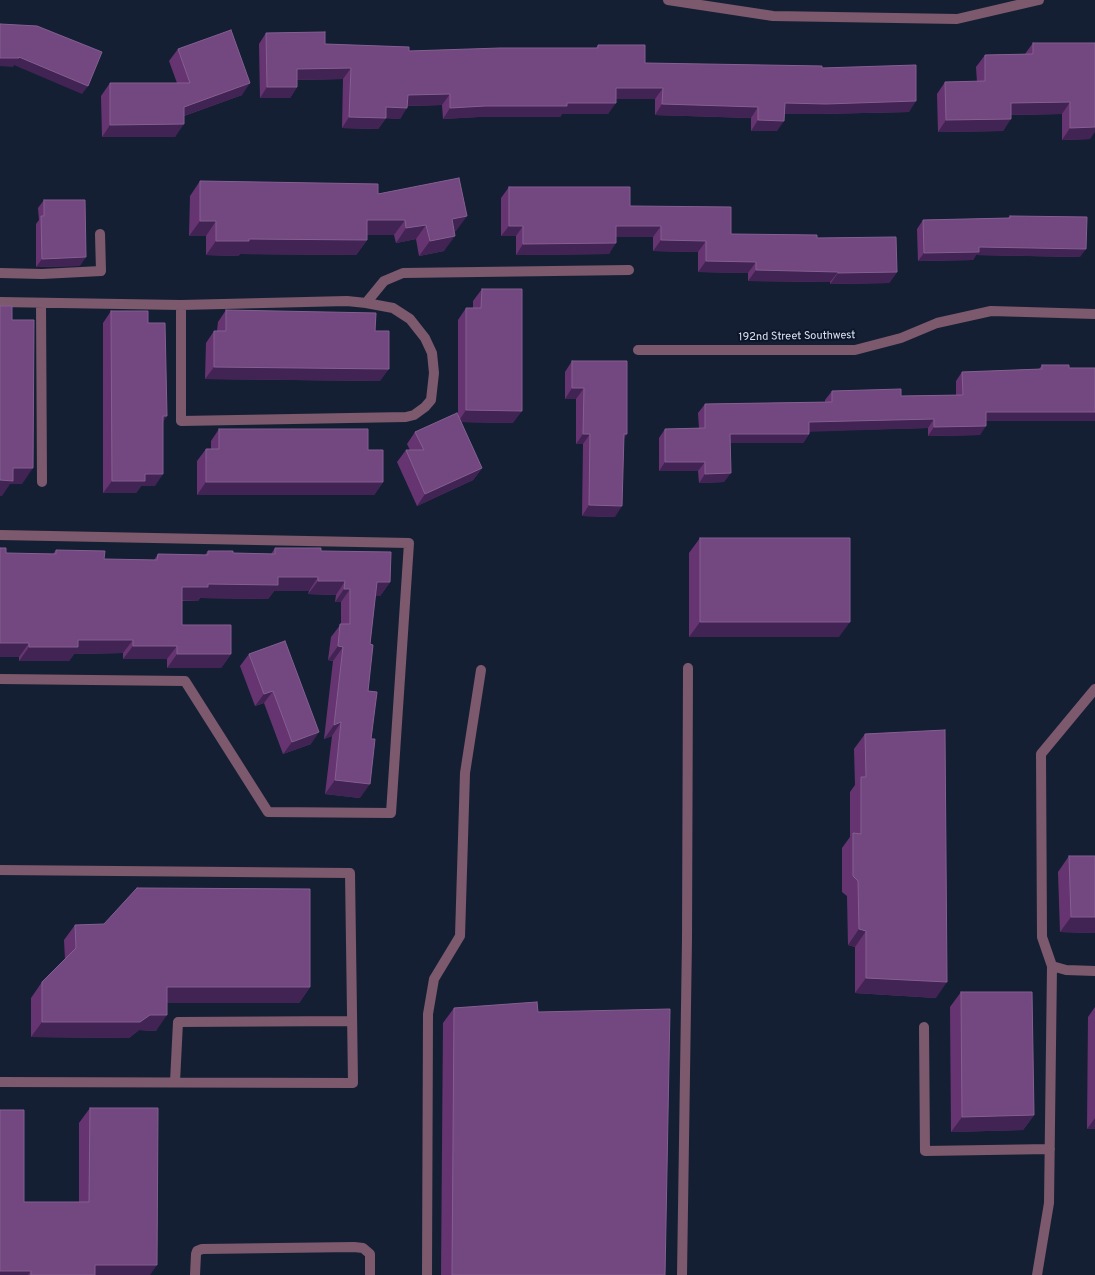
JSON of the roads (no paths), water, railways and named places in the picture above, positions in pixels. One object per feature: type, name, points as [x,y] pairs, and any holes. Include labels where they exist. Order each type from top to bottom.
[{"type":"street","points":[[668,0],[773,16],[957,19],[1038,0]]},
{"type":"street","points":[[0,273],[42,274],[101,271],[100,234]]},
{"type":"street","points":[[366,302],[384,281],[403,273],[629,270]]},
{"type":"street","points":[[0,302],[181,305],[347,301],[366,302],[393,308],[410,319],[425,338],[432,353],[434,373],[431,400],[426,407],[414,415],[406,417],[181,421],[181,305]]},
{"type":"street","points":[[41,302],[42,482]]},
{"type":"street","name":"192nd Street Southwest","points":[[638,350],[855,350],[901,338],[937,323],[991,311],[1095,314]]},
{"type":"street","points":[[0,535],[409,544],[390,813],[268,812],[185,681],[0,679]]},
{"type":"street","points":[[682,1275],[687,939],[688,668]]},
{"type":"street","points":[[427,1275],[428,1014],[434,979],[460,936],[466,773],[481,670]]},
{"type":"street","points":[[1037,1275],[1049,1203],[1052,966],[1042,937],[1041,754],[1095,689]]},
{"type":"street","points":[[0,870],[350,873],[353,1083],[0,1082]]},
{"type":"street","points":[[1052,966],[1066,970],[1095,971]]},
{"type":"street","points":[[175,1082],[178,1022],[352,1021]]},
{"type":"street","points":[[924,1026],[925,1151],[1050,1149]]},
{"type":"street","points":[[195,1275],[196,1254],[197,1251],[202,1249],[354,1246],[363,1248],[370,1254],[370,1275]]}]
